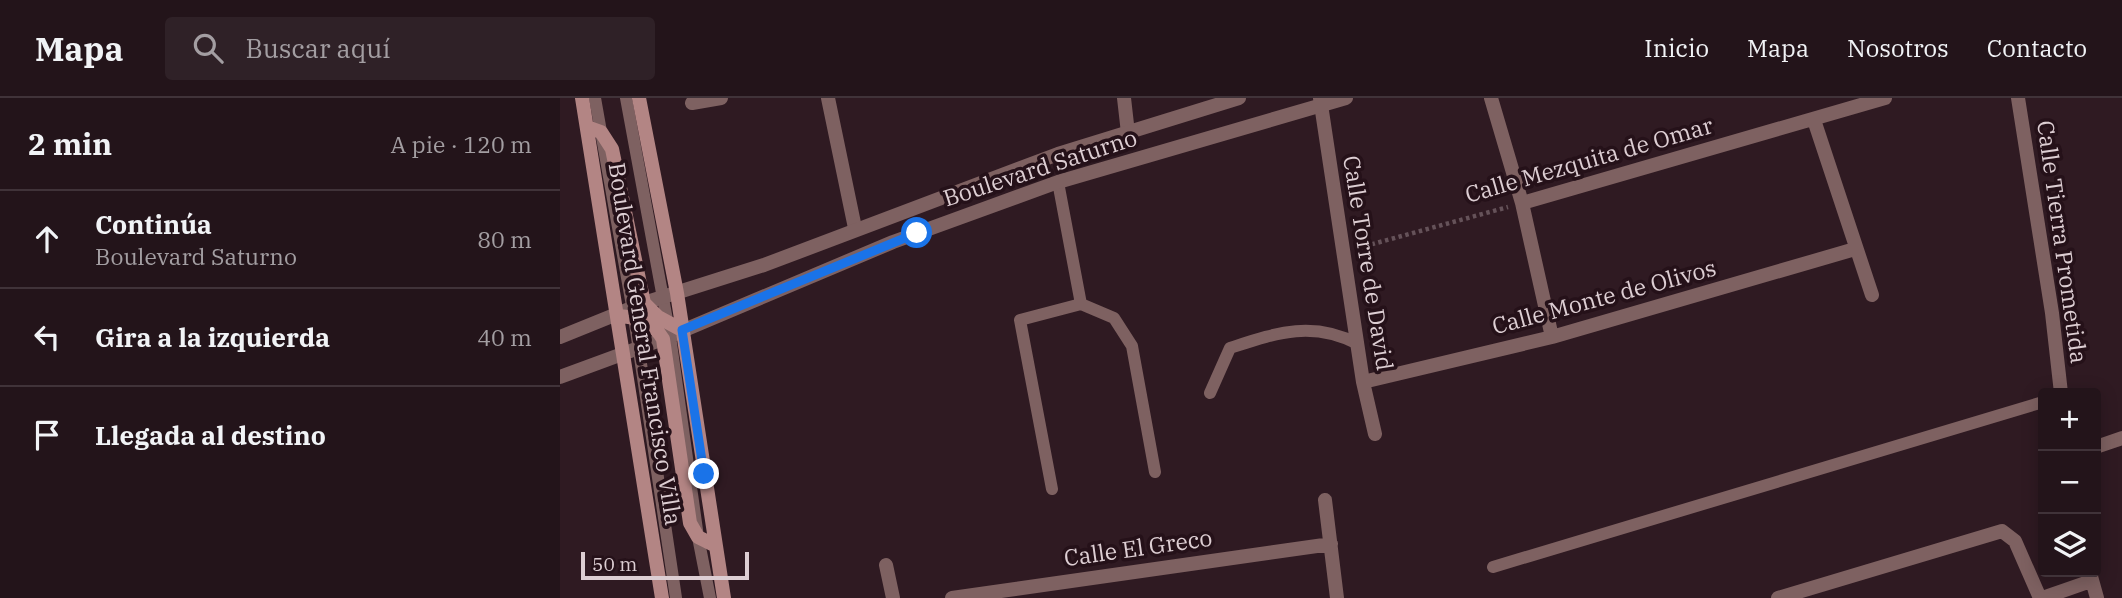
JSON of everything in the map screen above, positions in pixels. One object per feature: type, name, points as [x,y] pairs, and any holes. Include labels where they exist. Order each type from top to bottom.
[{"type":"main road","name":"Boulevard General Francisco Villa","points":[[582,98],[594,129],[618,316],[630,350],[662,598]]},
{"type":"main road","name":"Boulevard General Francisco Villa","points":[[639,98],[677,293],[671,331],[716,546],[724,598]]},
{"type":"main road","points":[[594,129],[608,141],[616,164],[637,310]]},
{"type":"main road","points":[[618,316],[637,310],[671,331],[690,523],[698,537],[716,546]]},
{"type":"street","points":[[692,103],[721,98]]},
{"type":"street","points":[[828,98],[856,228]]},
{"type":"street","points":[[1124,98],[1128,133]]},
{"type":"street","name":"Boulevard Saturno","points":[[637,310],[663,297],[764,265],[856,228],[1058,154],[1240,98]]},
{"type":"street","name":"Boulevard Saturno","points":[[560,377],[893,242],[1058,182],[1321,101],[1346,98]]},
{"type":"street","points":[[1491,98],[1522,203],[1552,337]]},
{"type":"street","name":"Calle Mezquita de Omar","points":[[1522,203],[1885,98]]},
{"type":"street","name":"Calle Tierra Prometida","points":[[2018,98],[2052,313],[2060,388]]},
{"type":"street","name":"Calle Torre de David","points":[[1321,101],[1363,382],[1375,435]]},
{"type":"street","points":[[1814,120],[1872,295]]},
{"type":"street","name":"Calle Monte de Olivos","points":[[1363,382],[1552,337],[1855,249]]},
{"type":"street","points":[[560,337],[618,316]]},
{"type":"street","points":[[2101,445],[2122,439]]},
{"type":"street","points":[[1325,500],[1337,598]]},
{"type":"street","points":[[1778,598],[2002,531],[2015,541],[2041,598],[2088,577]]},
{"type":"street","name":"Calle El Greco","points":[[952,598],[1331,544]]},
{"type":"street","points":[[886,565],[893,598]]},
{"type":"street","points":[[2090,577],[2096,598]]},
{"type":"lane","points":[[594,129],[595,98]]},
{"type":"lane","points":[[625,98],[671,331]]},
{"type":"lane","points":[[1058,182],[1081,304]]},
{"type":"lane","points":[[1052,489],[1020,320],[1081,304],[1114,318],[1132,346],[1155,472]]},
{"type":"lane","points":[[637,310],[630,350],[676,598]]},
{"type":"lane","points":[[1210,393],[1230,348],[1242,344],[1279,332],[1334,331],[1358,344]]},
{"type":"lane","points":[[1493,567],[2038,404]]},
{"type":"lane","points":[[698,537],[710,598]]},
{"type":"path","name":"Calle Mezquita de Omar","points":[[1345,252],[1522,203]]},
{"type":"route","points":[[704,474],[682,330],[917,233]]}]
